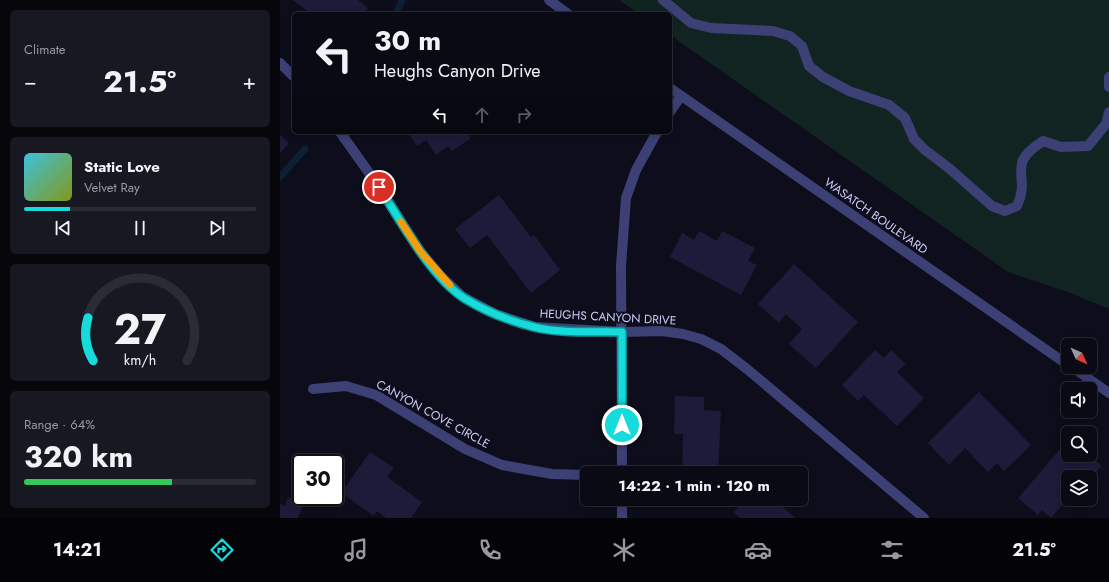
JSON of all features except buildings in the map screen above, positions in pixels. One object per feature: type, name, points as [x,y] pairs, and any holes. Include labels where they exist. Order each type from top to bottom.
[{"type":"street","points":[[549,0],[565,12]]},
{"type":"street","points":[[663,0],[691,23],[711,28],[773,31],[790,36],[802,46],[809,66],[823,77],[849,91],[889,105],[905,118],[914,139],[925,150],[950,169],[992,206],[1005,211],[1018,206],[1021,198],[1021,160],[1028,150],[1043,141],[1061,147],[1088,146],[1106,124],[1109,112]]},
{"type":"street","points":[[280,63],[292,75]]},
{"type":"street","points":[[1109,77],[1109,87]]},
{"type":"street","name":"WASATCH BOULEVARD","points":[[672,89],[1061,359]]},
{"type":"street","points":[[672,109],[681,96]]},
{"type":"street","name":"HEUGHS CANYON DRIVE","points":[[341,134],[379,187],[420,251],[440,276],[463,297],[495,314],[535,327],[622,332],[662,330],[701,339],[721,349],[753,374],[924,518]]},
{"type":"street","points":[[622,466],[621,266],[626,198],[636,170],[656,134]]},
{"type":"street","points":[[1082,374],[1109,393]]},
{"type":"street","name":"CANYON COVE CIRCLE","points":[[313,389],[346,386],[376,395],[465,449],[502,465],[552,474],[580,475]]},
{"type":"street","points":[[622,506],[622,518]]},
{"type":"green space","points":[[619,0],[1109,0],[1109,309],[1070,293],[1008,272],[672,36],[672,12],[636,12]]},
{"type":"waterway","points":[[397,12],[402,0]]},
{"type":"waterway","points":[[280,177],[305,149]]},
{"type":"slow traffic","points":[[401,222],[420,251],[440,276],[450,285]]},
{"type":"route","points":[[379,187],[420,251],[440,276],[463,297],[495,314],[535,327],[571,331],[622,332],[622,425]]}]
